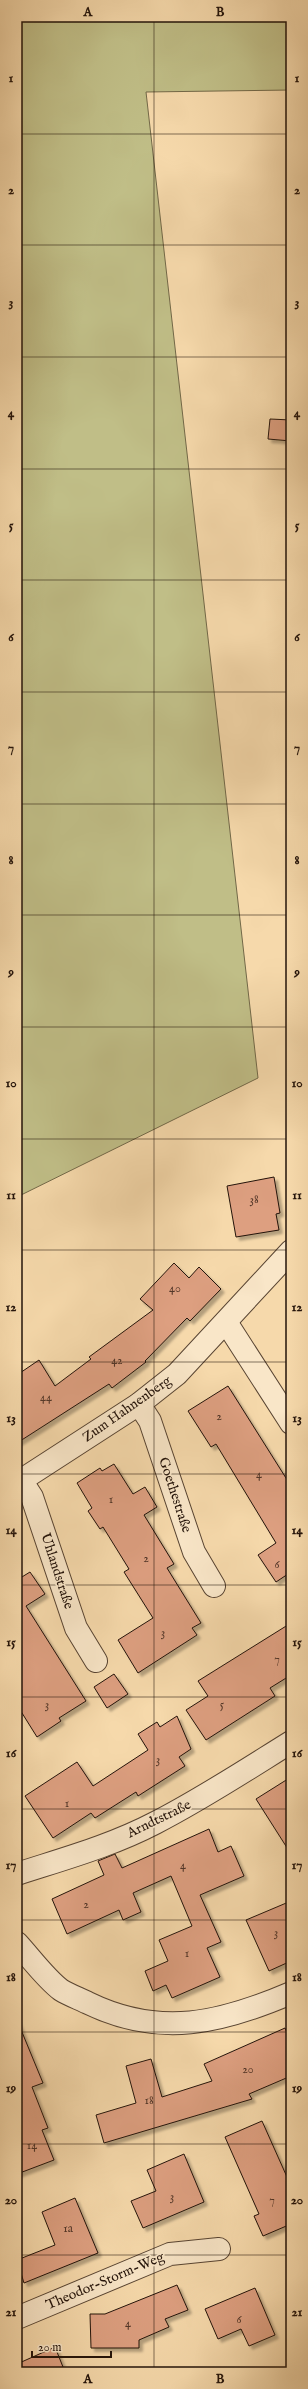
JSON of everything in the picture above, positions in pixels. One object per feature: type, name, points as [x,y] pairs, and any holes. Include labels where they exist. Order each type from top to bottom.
[{"type":"street","name":"Zum Hahnenberg","points":[[19,1481],[139,1404],[177,1374],[291,1252]]},
{"type":"street","points":[[226,1322],[291,1423]]},
{"type":"street","name":"Goethestraße","points":[[139,1404],[150,1420],[194,1552],[214,1586]]},
{"type":"street","name":"Uhlandstraße","points":[[19,1481],[32,1497],[76,1628],[96,1661]]},
{"type":"street","name":"Arndtstraße","points":[[17,1874],[90,1851],[154,1824],[210,1793],[291,1742]]},
{"type":"street","points":[[17,1943],[60,1990],[110,2014],[157,2024],[209,2020],[239,2013],[291,1993]]},
{"type":"street","name":"Theodor-Storm-Weg","points":[[17,2318],[170,2254],[218,2249]]},
{"type":"shaded area","points":[[17,17],[291,17],[291,90],[146,92],[258,1078],[17,1197]]},
{"type":"building","points":[[270,419],[291,420],[291,441],[268,439]]},
{"type":"building","points":[[274,1177],[280,1213],[276,1214],[279,1230],[236,1237],[227,1186]]},
{"type":"building","points":[[174,1263],[189,1278],[199,1267],[221,1289],[190,1321],[187,1318],[145,1361],[146,1362],[112,1388],[109,1384],[17,1443],[17,1375],[39,1360],[55,1386],[91,1359],[89,1357],[153,1310],[140,1299]]},
{"type":"building","points":[[228,1386],[291,1486],[291,1572],[276,1582],[258,1555],[276,1543],[216,1444],[211,1447],[188,1411]]},
{"type":"building","points":[[114,1464],[133,1494],[145,1487],[157,1507],[144,1515],[174,1564],[167,1568],[201,1623],[192,1628],[197,1635],[138,1673],[118,1640],[153,1618],[124,1572],[129,1569],[103,1527],[100,1529],[88,1511],[92,1508],[77,1483],[100,1468],[102,1471]]},
{"type":"building","points":[[30,1572],[45,1594],[26,1606],[86,1701],[59,1718],[61,1721],[37,1737],[17,1705],[17,1580]]},
{"type":"building","points":[[291,1623],[291,1675],[270,1688],[275,1696],[206,1740],[186,1710],[208,1696],[198,1681]]},
{"type":"building","points":[[114,1674],[128,1694],[107,1708],[94,1687]]},
{"type":"building","points":[[177,1716],[191,1749],[179,1757],[185,1766],[138,1796],[136,1792],[95,1818],[91,1813],[53,1838],[25,1796],[77,1762],[93,1786],[148,1750],[138,1734],[157,1722],[160,1727]]},
{"type":"building","points":[[291,1777],[291,1854],[256,1799]]},
{"type":"building","points":[[209,1829],[218,1852],[231,1846],[244,1876],[200,1895],[221,1942],[207,1948],[220,1977],[172,1998],[166,1985],[153,1991],[145,1971],[168,1961],[159,1940],[192,1926],[171,1876],[133,1893],[141,1912],[123,1920],[119,1910],[67,1934],[52,1899],[104,1875],[98,1861],[115,1854],[122,1868]]},
{"type":"building","points":[[291,1901],[291,1961],[269,1971],[246,1920]]},
{"type":"building","points":[[17,2020],[43,2083],[32,2087],[48,2128],[42,2130],[54,2160],[17,2174]]},
{"type":"building","points":[[285,2028],[291,2043],[291,2076],[249,2094],[252,2099],[104,2143],[96,2115],[136,2103],[126,2066],[151,2059],[162,2097],[212,2081],[204,2064]]},
{"type":"building","points":[[262,2121],[291,2186],[291,2224],[263,2236],[254,2216],[259,2214],[225,2137]]},
{"type":"building","points":[[184,2154],[204,2202],[143,2228],[131,2201],[156,2191],[147,2170]]},
{"type":"building","points":[[75,2198],[98,2253],[24,2283],[17,2260],[55,2245],[42,2212]]},
{"type":"building","points":[[177,2285],[188,2310],[165,2319],[169,2327],[139,2340],[139,2348],[91,2348],[90,2314],[105,2314]]},
{"type":"building","points":[[255,2288],[275,2335],[249,2346],[241,2329],[218,2339],[205,2309]]},
{"type":"building","points":[[55,2347],[65,2372],[17,2372],[17,2364]]}]
